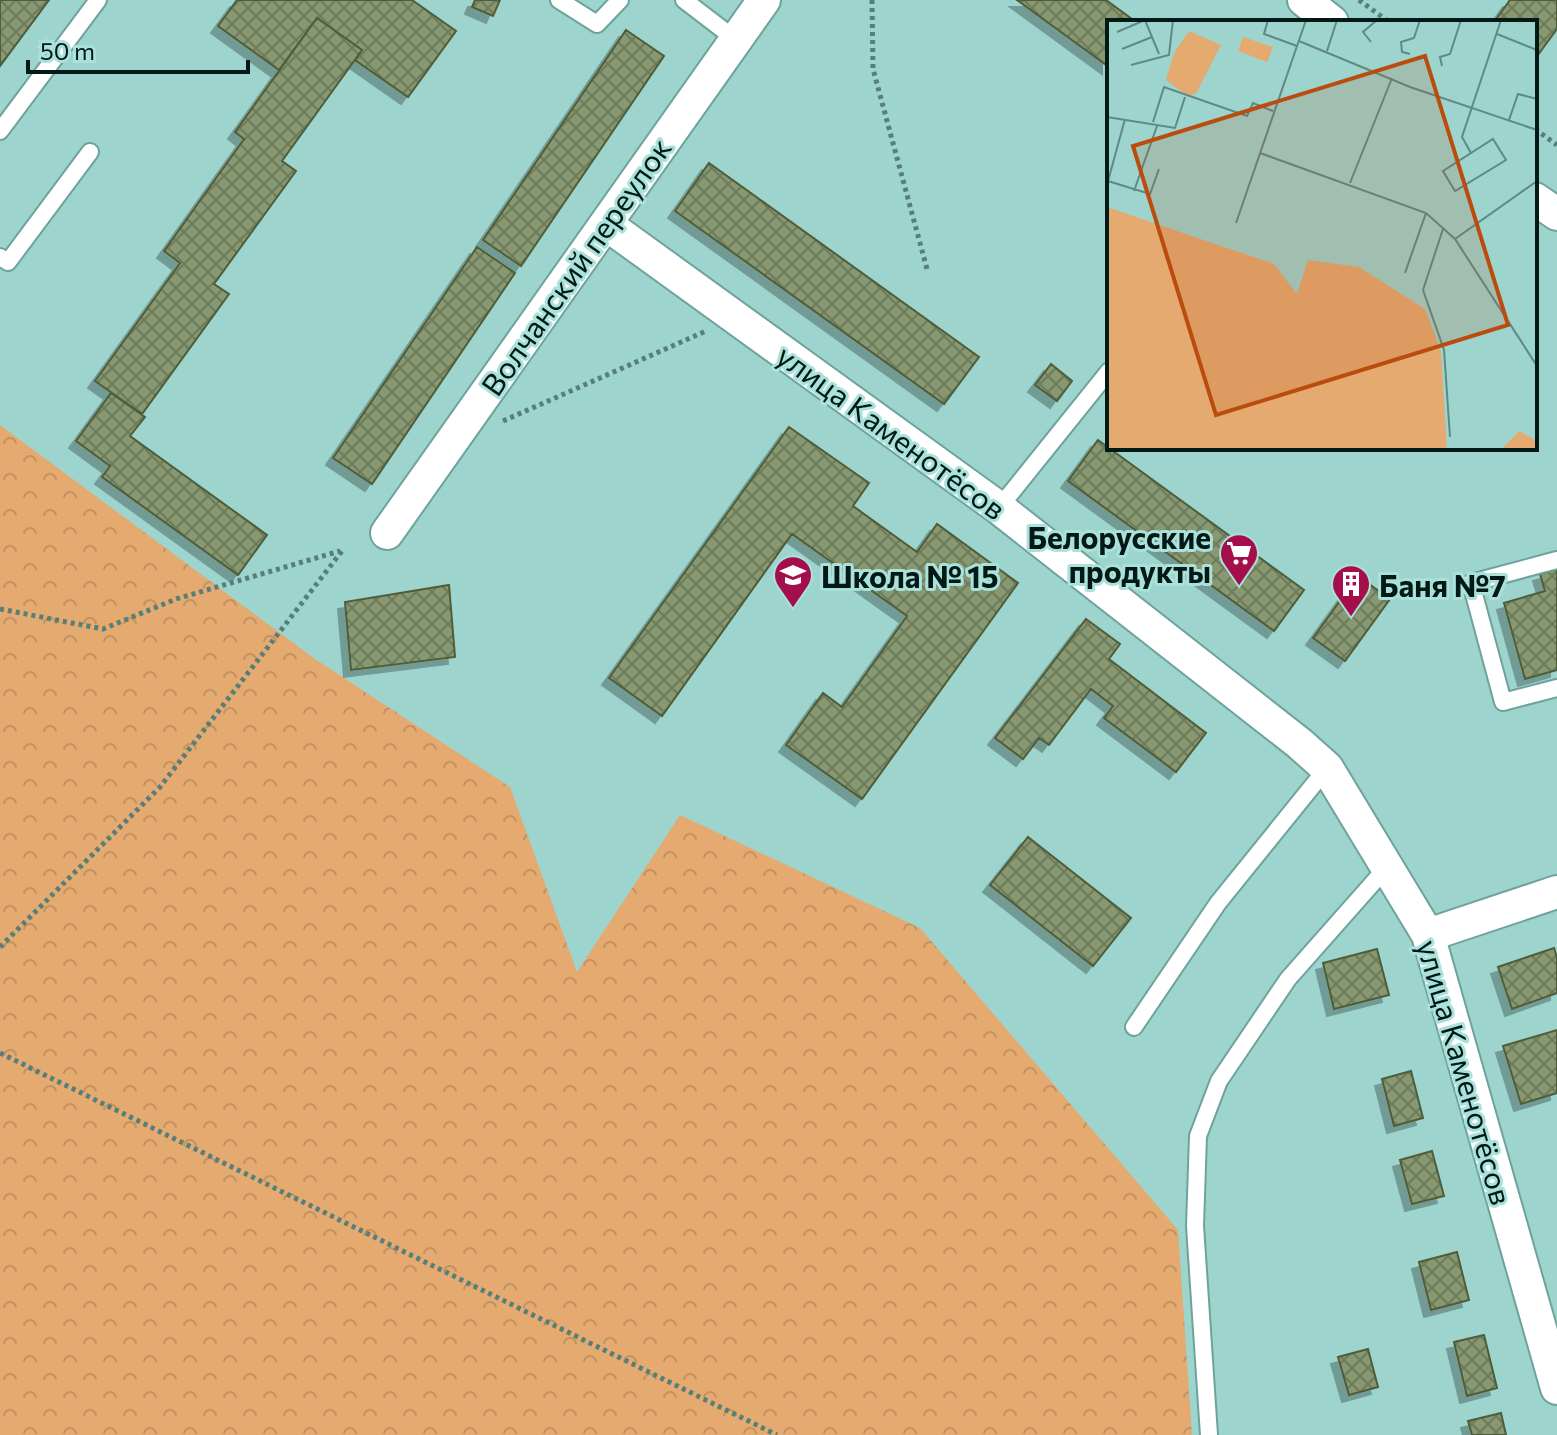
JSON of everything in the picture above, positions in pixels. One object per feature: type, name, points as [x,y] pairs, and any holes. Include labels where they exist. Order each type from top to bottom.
[{"type":"street","name":"Волчанский переулок","points":[[387,533],[764,0]]},
{"type":"street","points":[[1304,0],[1329,20]]},
{"type":"street","points":[[1537,200],[1557,214]]},
{"type":"street","name":"улица Каменотёсов","points":[[606,224],[999,508],[1327,768],[1428,935],[1557,1388]]},
{"type":"street","points":[[1428,935],[1557,892]]},
{"type":"lane","points":[[0,131],[98,0]]},
{"type":"lane","points":[[559,0],[597,24],[620,0]]},
{"type":"lane","points":[[684,0],[735,39]]},
{"type":"lane","points":[[0,257],[8,262],[90,152]]},
{"type":"lane","points":[[999,508],[1107,373]]},
{"type":"lane","points":[[1557,560],[1471,583],[1503,702],[1557,688]]},
{"type":"lane","points":[[1134,1027],[1218,903],[1327,768]]},
{"type":"lane","points":[[1209,1435],[1195,1226],[1198,1136],[1219,1081],[1288,979],[1387,867]]},
{"type":"path","points":[[872,0],[873,69],[927,269]]},
{"type":"path","points":[[1359,0],[1386,20]]},
{"type":"path","points":[[1537,130],[1557,145]]},
{"type":"path","points":[[492,426],[736,318]]},
{"type":"path","points":[[0,609],[103,629],[176,599],[342,551],[160,787],[0,947]]},
{"type":"path","points":[[0,1053],[777,1435]]},
{"type":"green space","points":[[0,425],[315,659],[510,787],[577,972],[680,815],[920,928],[1178,1230],[1192,1435],[0,1435]]},
{"type":"building","points":[[0,0],[49,0],[0,66]]},
{"type":"building","points":[[237,0],[412,0],[456,31],[408,97],[355,60],[362,50],[317,18],[279,70],[218,26]]},
{"type":"building","points":[[475,0],[500,0],[493,16],[472,7]]},
{"type":"building","points":[[1017,0],[1106,0],[1133,20],[1107,20],[1107,66]]},
{"type":"building","points":[[1510,0],[1557,0],[1557,29],[1537,56],[1537,20],[1495,20]]},
{"type":"building","points":[[317,18],[362,50],[282,161],[296,171],[214,284],[229,294],[142,414],[95,381],[180,263],[164,251],[244,139],[235,132]]},
{"type":"building","points":[[626,30],[664,56],[521,266],[483,240]]},
{"type":"building","points":[[709,163],[979,357],[944,404],[675,211]]},
{"type":"building","points":[[477,247],[515,273],[372,484],[333,458]]},
{"type":"building","points":[[1051,364],[1072,381],[1057,401],[1035,385]]},
{"type":"building","points":[[111,393],[145,417],[130,436],[267,535],[238,575],[102,477],[110,466],[76,441]]},
{"type":"building","points":[[789,427],[869,483],[853,506],[917,552],[937,524],[1018,583],[862,799],[786,745],[823,693],[842,707],[907,616],[792,534],[662,716],[609,678]]},
{"type":"building","points":[[1098,440],[1107,450],[1112,450],[1304,590],[1274,631],[1068,481]]},
{"type":"building","points":[[1557,569],[1557,670],[1525,679],[1504,603],[1545,591],[1540,574]]},
{"type":"building","name":"Баня №7","points":[[1358,576],[1390,599],[1345,661],[1313,638]]},
{"type":"building","points":[[449,585],[455,657],[351,670],[345,602]]},
{"type":"building","points":[[1086,619],[1120,644],[1109,659],[1206,733],[1176,772],[1104,718],[1113,706],[1091,689],[1049,745],[1039,738],[1023,759],[995,738]]},
{"type":"building","points":[[1028,837],[1131,918],[1093,966],[990,885]]},
{"type":"building","points":[[1554,948],[1557,993],[1512,1009],[1498,967]]},
{"type":"building","points":[[1377,949],[1389,995],[1334,1009],[1323,963]]},
{"type":"building","points":[[1557,1030],[1557,1093],[1521,1104],[1503,1046]]},
{"type":"building","points":[[1411,1071],[1423,1118],[1394,1126],[1382,1079]]},
{"type":"building","points":[[1432,1151],[1444,1196],[1412,1204],[1400,1160]]},
{"type":"building","points":[[1457,1252],[1469,1300],[1431,1310],[1419,1262]]},
{"type":"building","points":[[1484,1335],[1497,1388],[1467,1396],[1454,1342]]},
{"type":"building","points":[[1368,1349],[1378,1387],[1349,1395],[1338,1357]]},
{"type":"building","points":[[1501,1413],[1506,1435],[1472,1435],[1468,1421]]},
{"type":"place","name":"Белорусские продукты","points":[[1239,587]]},
{"type":"place","name":"Школа № 15","points":[[793,609]]},
{"type":"place","name":"Баня №7","points":[[1351,618]]}]
